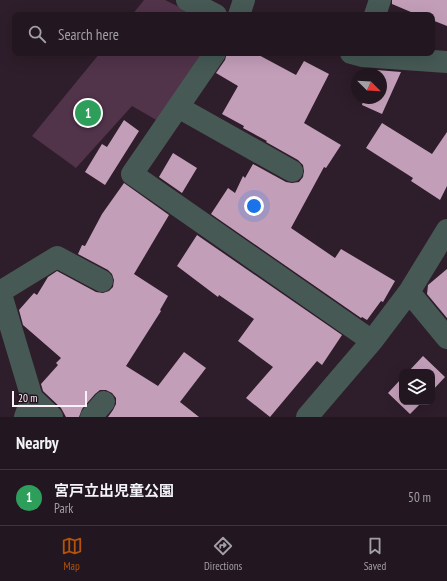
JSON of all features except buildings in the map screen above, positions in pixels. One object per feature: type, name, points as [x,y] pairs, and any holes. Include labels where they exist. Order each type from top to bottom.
[{"type":"street","points":[[187,0],[210,12]]},
{"type":"street","points":[[240,12],[244,0]]},
{"type":"street","points":[[376,12],[380,0]]},
{"type":"street","points":[[214,56],[132,174],[372,342]]},
{"type":"street","points":[[381,56],[447,62]]},
{"type":"street","points":[[178,107],[292,171]]},
{"type":"street","points":[[308,417],[372,342],[444,245]]},
{"type":"street","points":[[52,417],[28,407],[0,291],[57,257],[102,281]]},
{"type":"street","points":[[409,292],[447,338]]},
{"type":"shaded area","points":[[144,0],[165,0],[190,12],[134,12]]},
{"type":"shaded area","points":[[98,56],[202,56],[158,121],[132,106],[76,168],[32,136]]},
{"type":"place","name":"宮戸立出児童公園","points":[[88,113]]}]
